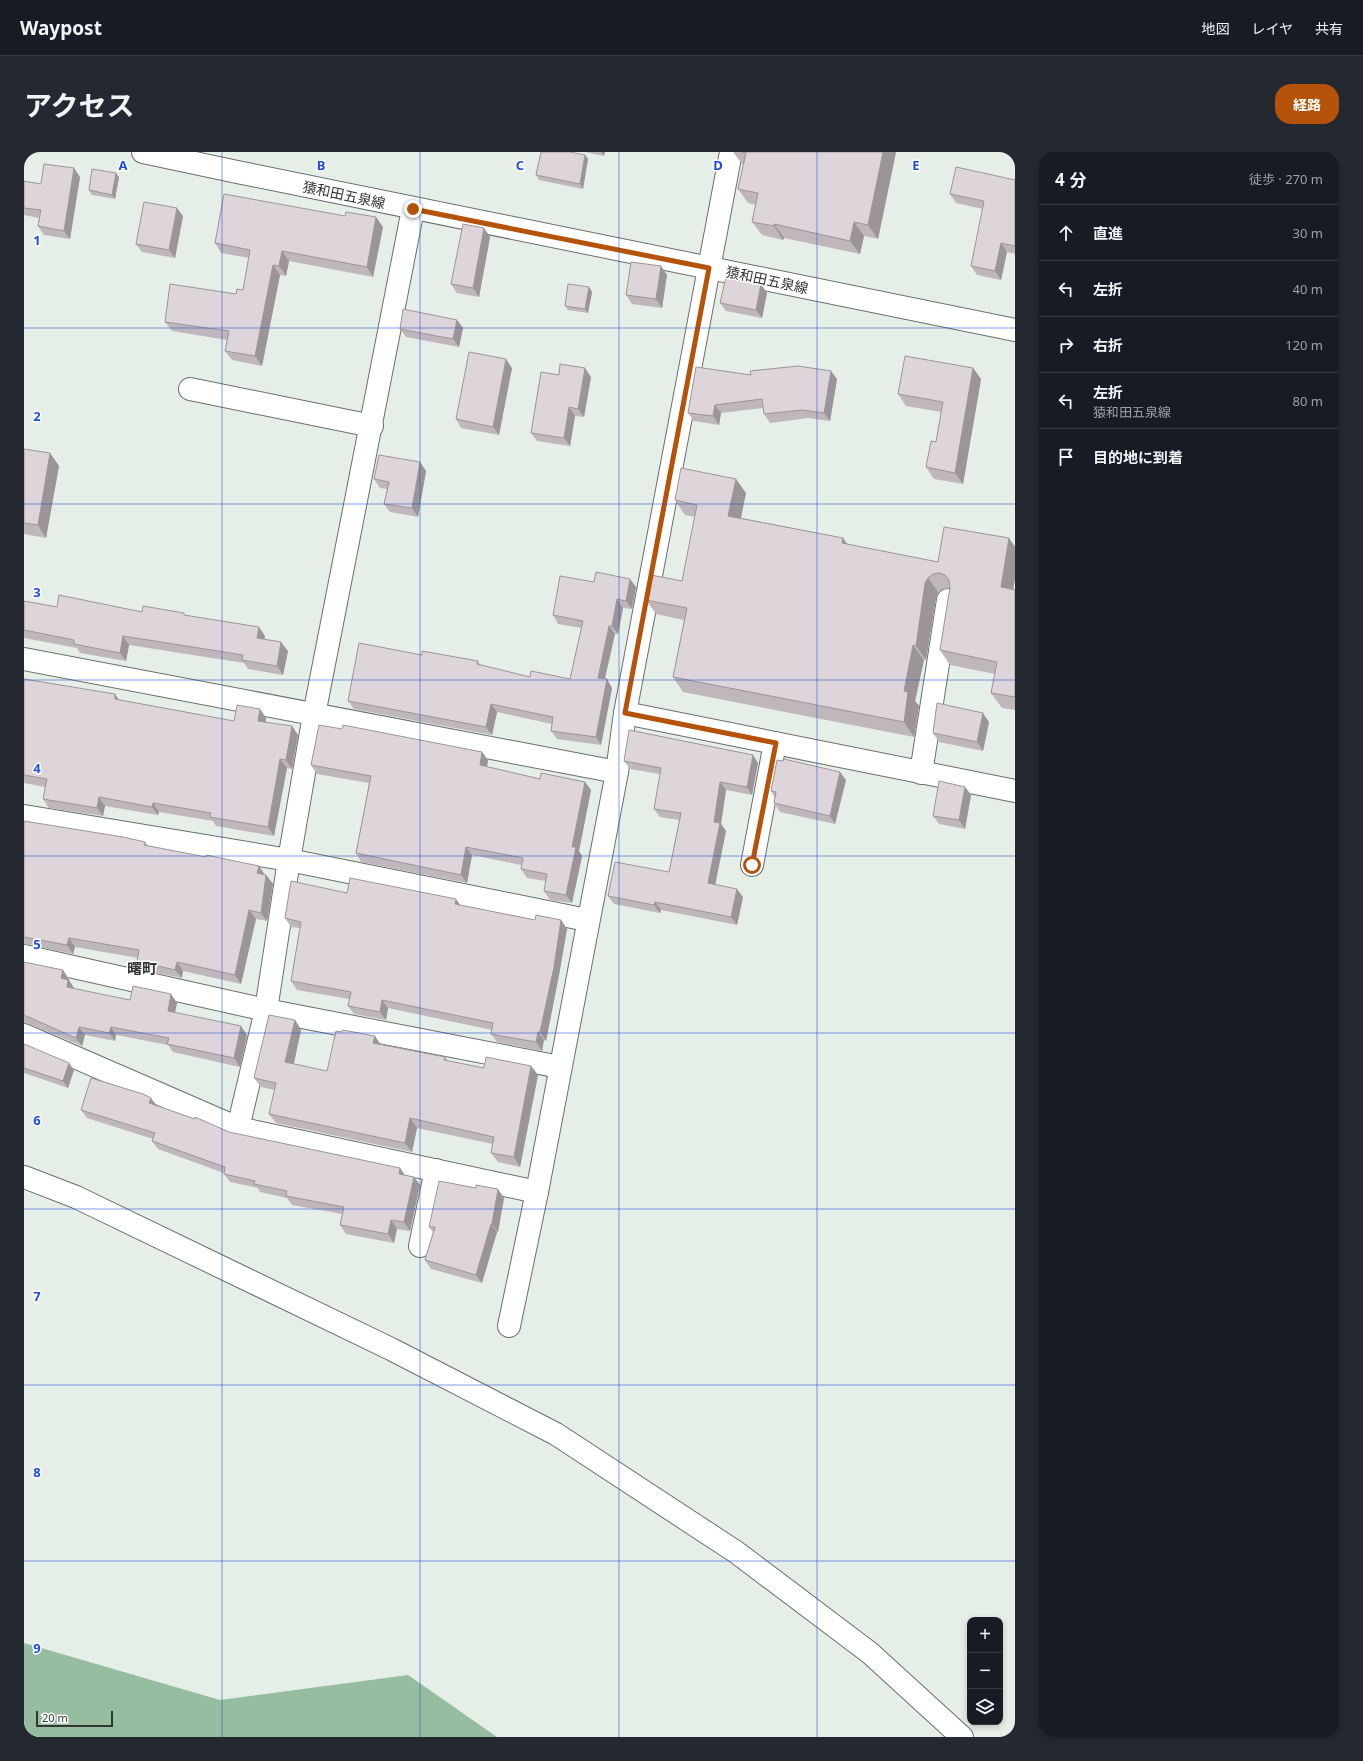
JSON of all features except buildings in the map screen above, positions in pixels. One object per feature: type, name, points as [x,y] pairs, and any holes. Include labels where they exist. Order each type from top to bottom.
[{"type":"street","name":"猿和田五泉線","points":[[143,152],[413,209],[1015,330]]},
{"type":"street","points":[[509,1326],[537,1192],[587,920],[617,772],[625,713],[731,152]]},
{"type":"street","points":[[238,1128],[266,1010],[289,860],[314,715],[372,426],[413,209]]},
{"type":"street","points":[[190,389],[372,426]]},
{"type":"street","points":[[921,773],[948,600]]},
{"type":"street","points":[[24,659],[617,772]]},
{"type":"street","points":[[625,713],[1015,791]]},
{"type":"street","points":[[752,865],[776,743]]},
{"type":"street","points":[[24,816],[289,860],[587,920]]},
{"type":"street","points":[[24,956],[266,1010],[560,1067]]},
{"type":"street","points":[[24,1034],[238,1128],[537,1192]]},
{"type":"street","points":[[420,1246],[436,1170]]},
{"type":"street","points":[[24,1177],[76,1197],[392,1349],[556,1434],[736,1552],[870,1653],[962,1737]]},
{"type":"shaded area","points":[[24,1643],[220,1700],[408,1675],[497,1737],[24,1737]]},
{"type":"district","name":"曙町","points":[[142,969]]},
{"type":"route","points":[[413,209],[709,268],[625,713],[776,743],[752,865]]}]
